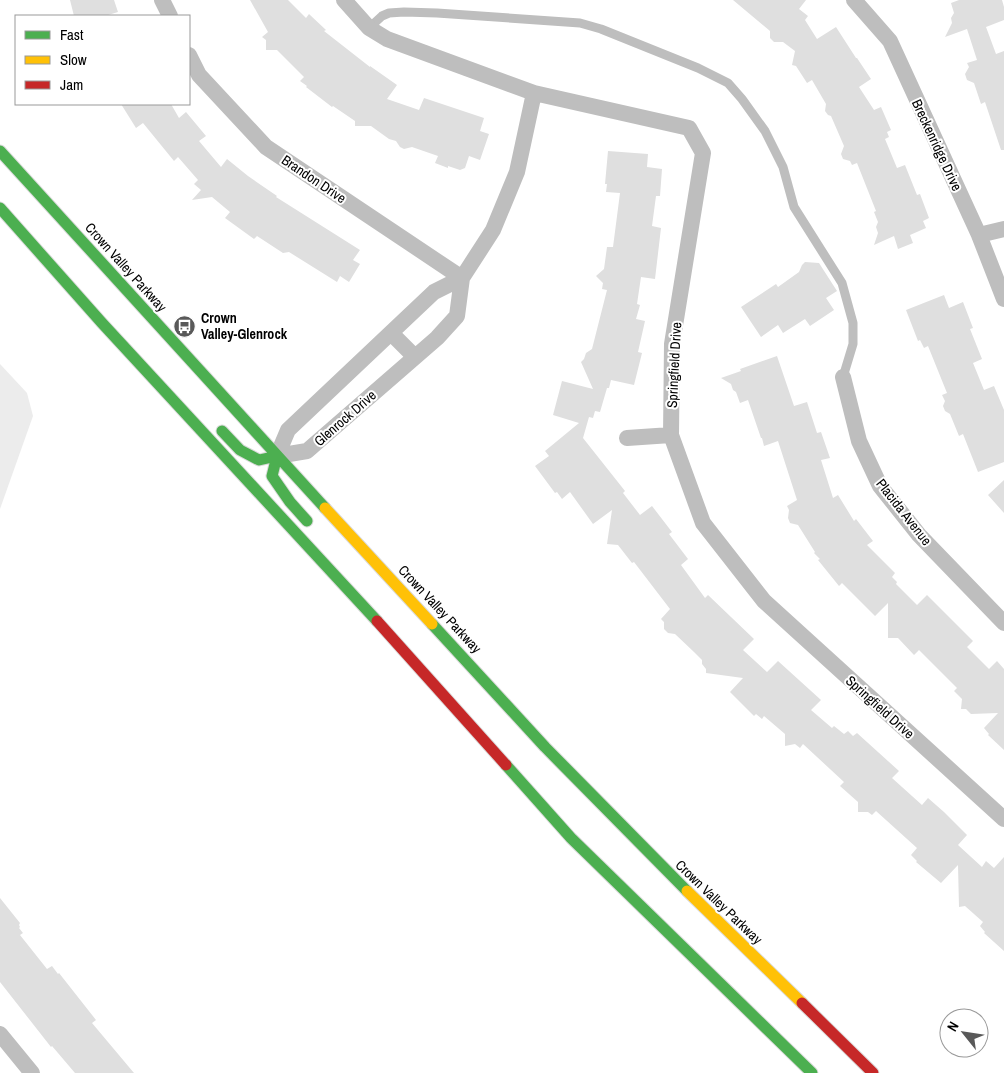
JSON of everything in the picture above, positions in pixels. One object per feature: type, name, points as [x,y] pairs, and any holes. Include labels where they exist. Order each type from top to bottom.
[{"type":"main road","name":"Crown Valley Parkway","points":[[0,151],[546,747],[671,876],[873,1073]]},
{"type":"main road","points":[[0,208],[102,323],[248,482],[311,538],[408,655],[571,838],[812,1073]]},
{"type":"main road","points":[[102,323],[117,323]]},
{"type":"main road","points":[[214,421],[240,450],[259,460],[278,456],[272,476],[311,538]]},
{"type":"street","points":[[162,0],[170,15]]},
{"type":"street","name":"Springfield Drive","points":[[344,0],[369,28],[387,39],[534,93],[688,128],[703,153],[672,344],[671,435],[703,523],[764,601],[1004,819]]},
{"type":"street","name":"Breckenridge Drive","points":[[854,0],[890,41],[979,236],[1004,299]]},
{"type":"street","name":"Brandon Drive","points":[[190,57],[199,75],[266,147],[462,278]]},
{"type":"street","name":"Glenrock Drive","points":[[278,456],[307,451],[437,338],[457,316],[462,278],[493,230],[517,172],[534,93]]},
{"type":"street","points":[[979,236],[1004,228]]},
{"type":"street","points":[[278,456],[288,430],[434,292],[462,278]]},
{"type":"street","points":[[391,333],[415,357]]},
{"type":"street","name":"Placida Avenue","points":[[843,377],[859,441],[880,486],[920,535],[1004,623]]},
{"type":"street","points":[[627,438],[671,435]]},
{"type":"street","points":[[0,1034],[32,1073]]},
{"type":"lane","points":[[369,28],[382,16],[389,13],[404,12],[580,23],[601,29],[698,68],[728,83],[766,131],[783,167],[794,207],[842,284],[853,323],[853,344],[843,377]]},
{"type":"shaded area","points":[[0,364],[27,393],[33,416],[0,509]]},
{"type":"building","points":[[70,0],[114,0],[118,12],[108,15],[74,15]]},
{"type":"building","points":[[250,0],[288,0],[306,18],[309,14],[326,30],[324,31],[370,67],[397,85],[387,99],[419,110],[424,98],[484,118],[480,131],[489,134],[480,160],[469,156],[465,168],[460,170],[448,166],[448,168],[435,163],[438,156],[412,147],[404,149],[396,141],[389,139],[371,126],[355,126],[355,121],[332,107],[306,87],[300,81],[304,77],[277,50],[266,50],[266,40],[262,37],[268,32]]},
{"type":"building","points":[[733,0],[806,0],[799,9],[808,16],[805,20],[817,39],[836,27],[871,79],[859,87],[874,110],[881,107],[891,130],[887,132],[889,137],[885,139],[897,168],[905,165],[917,195],[920,194],[929,218],[923,221],[926,228],[910,235],[913,243],[898,249],[894,236],[874,245],[878,233],[876,227],[878,222],[874,212],[876,211],[857,163],[852,165],[850,161],[843,159],[841,154],[844,146],[831,116],[825,111],[826,104],[812,80],[807,83],[796,66],[792,65],[795,51],[783,42],[774,42],[770,38],[770,31]]},
{"type":"building","points":[[959,0],[1002,0],[1004,20],[986,27],[996,54],[1004,51],[1004,150],[1001,150],[985,102],[981,104],[974,83],[967,80],[965,74],[969,67],[967,63],[977,60],[967,29],[945,37],[952,23],[951,18],[954,13],[951,3]]},
{"type":"building","points":[[122,105],[172,105],[179,118],[186,112],[206,136],[199,141],[221,167],[227,159],[276,197],[360,250],[353,260],[360,264],[349,282],[340,276],[337,282],[289,252],[283,253],[257,236],[254,239],[225,218],[230,212],[212,197],[192,200],[201,190],[194,184],[198,180],[178,157],[174,161],[143,123],[136,128]]},
{"type":"building","points":[[608,151],[648,154],[647,167],[662,169],[660,196],[656,196],[652,226],[661,228],[655,279],[641,277],[637,304],[640,305],[636,319],[645,321],[638,352],[642,353],[634,385],[611,380],[600,412],[595,411],[593,418],[589,417],[583,438],[625,491],[623,493],[640,515],[652,506],[672,532],[669,534],[688,559],[681,565],[705,598],[708,595],[754,639],[743,650],[767,672],[778,661],[821,700],[811,710],[832,728],[834,726],[844,734],[848,731],[853,736],[857,733],[899,771],[892,778],[922,805],[928,798],[944,812],[967,835],[958,845],[982,867],[986,861],[994,868],[1004,857],[1004,951],[984,933],[980,926],[983,922],[965,906],[959,907],[958,865],[941,883],[916,862],[911,855],[917,848],[876,811],[872,815],[868,812],[858,812],[858,802],[840,786],[844,782],[803,744],[800,748],[795,744],[785,746],[785,734],[764,716],[762,719],[756,714],[754,716],[730,692],[743,678],[706,673],[702,660],[675,634],[668,633],[664,629],[664,622],[661,619],[670,609],[634,562],[632,563],[618,545],[607,544],[612,510],[593,524],[570,492],[562,499],[557,492],[555,493],[535,466],[549,456],[545,451],[579,423],[553,415],[562,381],[593,389],[581,362],[586,353],[592,349],[607,290],[602,289],[603,283],[596,276],[604,269],[607,247],[613,247],[620,193],[606,192]]},
{"type":"building","points":[[805,262],[819,263],[837,291],[826,298],[834,310],[810,326],[805,319],[783,333],[778,325],[761,337],[741,307],[776,284],[778,287],[799,272]]},
{"type":"building","points":[[944,295],[949,308],[963,302],[973,328],[970,329],[982,359],[973,363],[984,390],[994,386],[1004,410],[1004,462],[978,472],[963,434],[959,436],[950,414],[945,411],[943,406],[945,401],[942,395],[947,393],[928,346],[924,348],[920,340],[918,341],[906,310]]},
{"type":"building","points":[[777,356],[794,406],[807,402],[817,433],[821,432],[830,458],[821,460],[833,498],[838,495],[854,521],[856,519],[873,541],[867,545],[895,573],[892,577],[897,582],[896,584],[917,605],[927,595],[973,641],[967,647],[989,669],[997,661],[1004,669],[1004,750],[988,735],[984,728],[998,713],[971,714],[966,709],[961,709],[962,699],[954,691],[957,688],[919,650],[914,655],[898,638],[888,638],[888,603],[875,616],[842,583],[839,586],[818,560],[820,559],[814,553],[798,525],[790,523],[787,506],[797,500],[778,441],[764,446],[748,400],[740,403],[731,384],[721,378]]},
{"type":"building","points":[[1004,480],[1004,513],[988,495]]},
{"type":"building","points":[[0,898],[20,923],[19,928],[23,933],[20,935],[47,969],[52,966],[59,973],[96,1020],[92,1023],[134,1073],[75,1073],[51,1047],[0,982]]},
{"type":"traffic: fast","points":[[0,151],[325,508]]},
{"type":"traffic: fast","points":[[0,208],[102,323],[377,621]]},
{"type":"traffic: fast","points":[[222,431],[240,450],[259,460],[277,456]]},
{"type":"traffic: fast","points":[[277,456],[272,476],[290,502],[307,521]]},
{"type":"traffic: fast","points":[[432,624],[545,747],[687,891]]},
{"type":"traffic: fast","points":[[506,765],[571,838],[812,1073]]},
{"type":"traffic: slow","points":[[325,508],[432,624]]},
{"type":"traffic: slow","points":[[687,891],[802,1003]]},
{"type":"traffic: jam","points":[[377,621],[506,765]]},
{"type":"traffic: jam","points":[[802,1003],[873,1073]]},
{"type":"place","name":"Crown Valley-Glenrock","points":[[185,326]]}]
